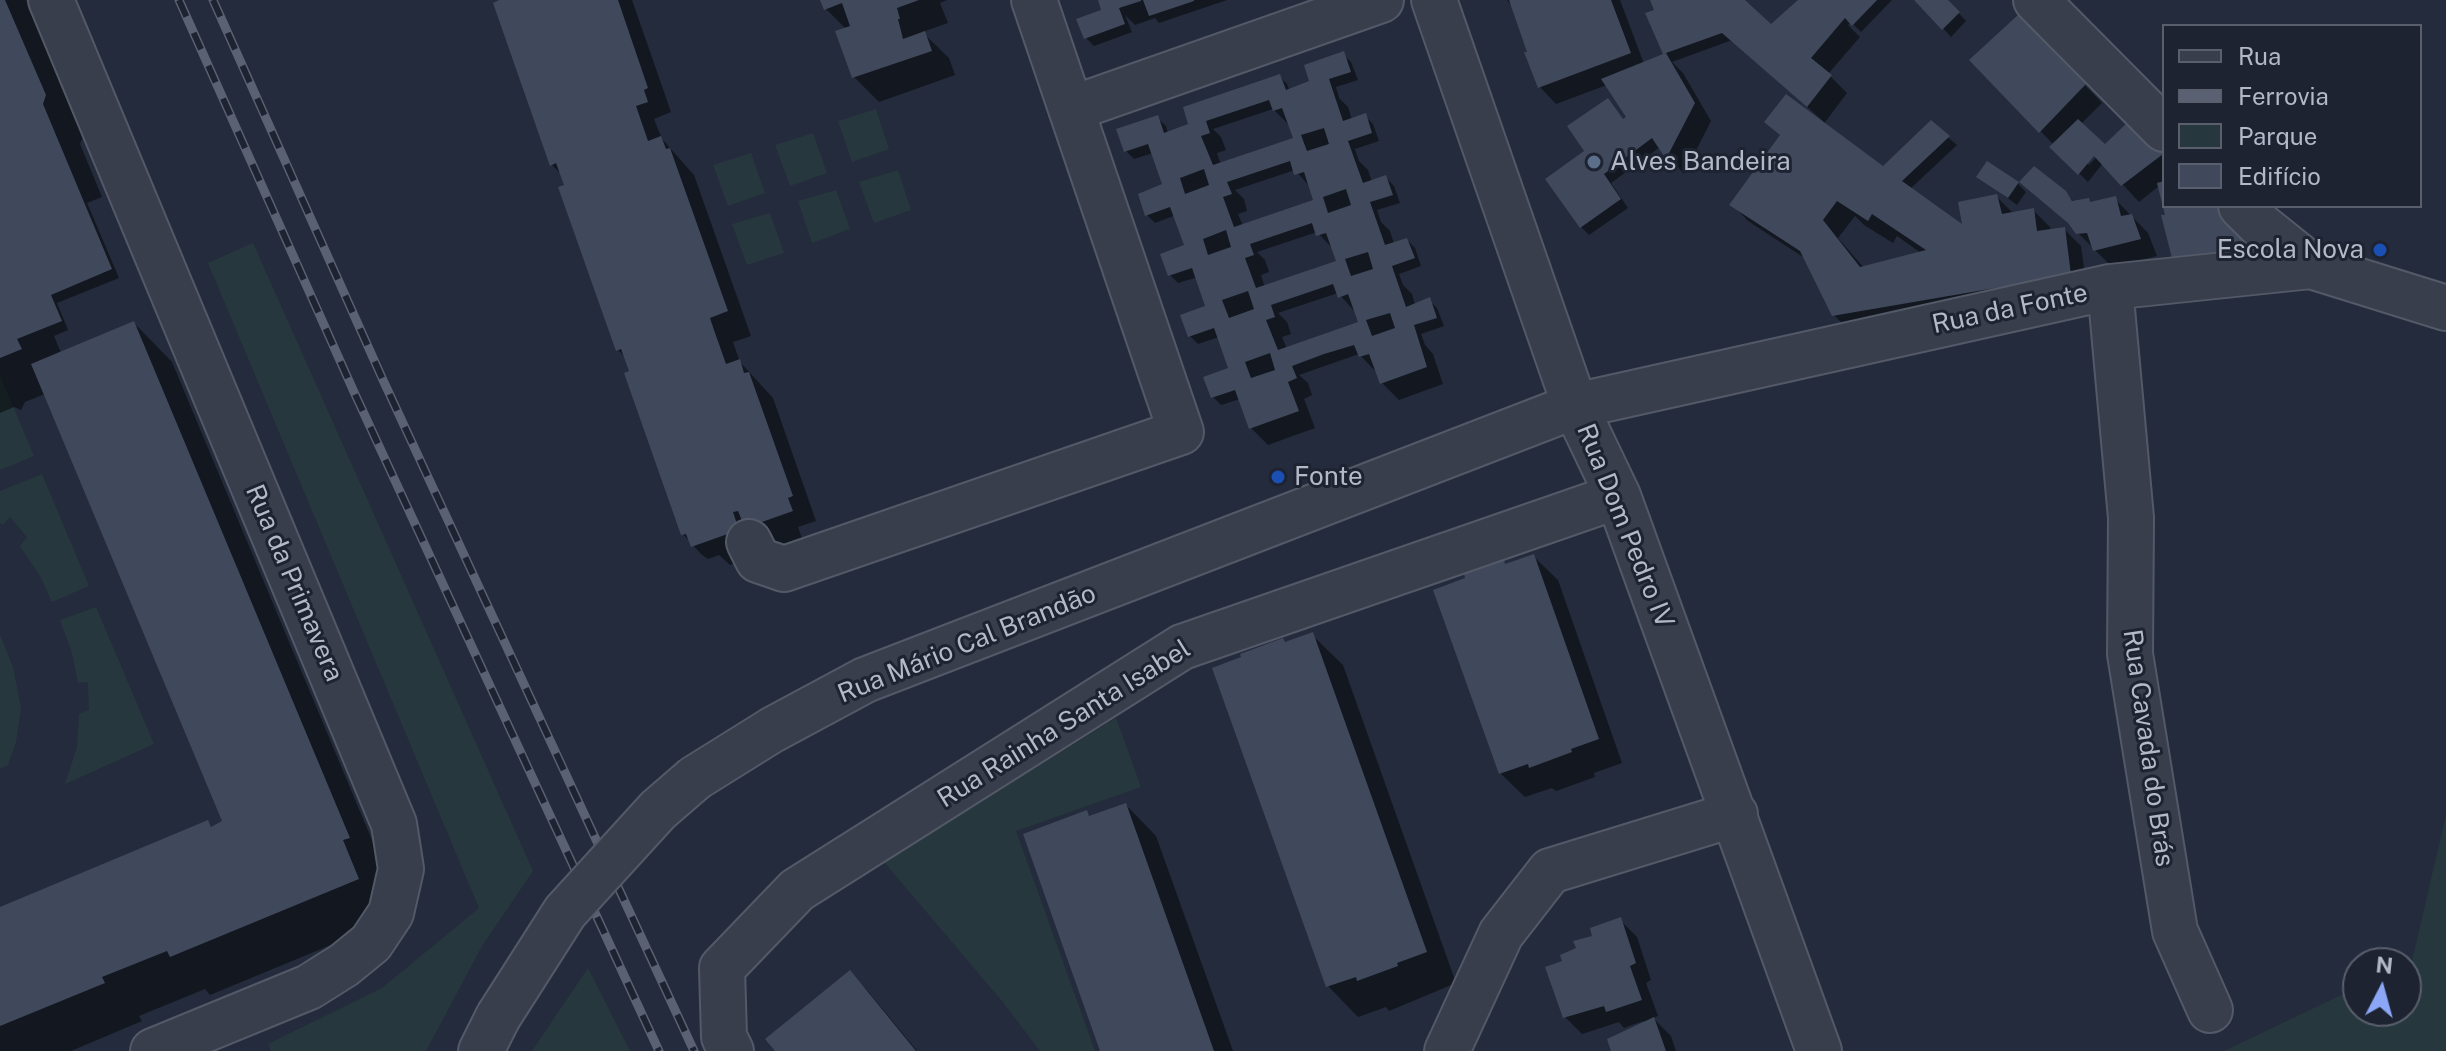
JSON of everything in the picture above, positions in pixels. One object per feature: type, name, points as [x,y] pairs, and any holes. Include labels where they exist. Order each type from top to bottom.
[{"type":"street","name":"Rua da Primavera","points":[[51,0],[394,824],[401,869],[391,913],[371,943],[344,965],[309,987],[153,1051]]},
{"type":"street","points":[[749,542],[758,560],[784,569],[1181,432],[1034,0]]},
{"type":"street","points":[[1071,109],[1381,0]]},
{"type":"street","name":"Rua Dom Pedro IV","points":[[1434,0],[1575,406],[1618,496],[1819,1051]]},
{"type":"street","points":[[2036,0],[2162,127]]},
{"type":"street","points":[[2243,208],[2311,266]]},
{"type":"street","name":"Rua da Fonte","points":[[1575,406],[2110,287],[2311,266],[2446,308]]},
{"type":"street","name":"Rua Cavada do Brás","points":[[2110,287],[2131,518],[2130,654],[2175,931],[2210,1010]]},
{"type":"street","name":"Rua Mário Cal Brandão","points":[[490,1034],[565,912],[658,810],[695,778],[772,730],[865,680],[1575,406]]},
{"type":"street","name":"Rua Rainha Santa Isabel","points":[[731,1051],[724,1037],[722,968],[797,890],[1182,647],[1618,496]]},
{"type":"street","points":[[1447,1051],[1501,934],[1550,871],[1735,814]]},
{"type":"green space","points":[[876,109],[889,149],[852,162],[838,121]]},
{"type":"green space","points":[[813,133],[827,173],[790,186],[775,145]]},
{"type":"green space","points":[[751,153],[765,193],[728,206],[713,165]]},
{"type":"green space","points":[[898,170],[911,210],[874,223],[859,182]]},
{"type":"green space","points":[[836,190],[850,229],[812,243],[798,201]]},
{"type":"green space","points":[[770,213],[784,253],[747,265],[732,224]]},
{"type":"green space","points":[[253,243],[533,871],[482,946],[426,1051],[271,1051],[268,1044],[382,988],[479,908],[208,263]]},
{"type":"green space","points":[[0,375],[34,456],[0,470]]},
{"type":"green space","points":[[42,474],[89,586],[52,602],[40,576],[20,546],[27,537],[10,517],[3,525],[0,523],[0,491]]},
{"type":"green space","points":[[96,607],[154,744],[65,784],[77,747],[79,714],[89,710],[88,682],[78,683],[72,653],[60,620]]},
{"type":"green space","points":[[0,635],[13,667],[21,708],[16,742],[8,765],[0,769]]},
{"type":"green space","points":[[1116,718],[1141,787],[1016,831],[1095,1051],[1040,1051],[1002,1001],[884,862]]},
{"type":"green space","points":[[2446,815],[2446,1051],[2224,1051],[2342,995],[2342,1027],[2422,1027],[2422,947],[2415,947]]},
{"type":"green space","points":[[588,968],[630,1051],[532,1051]]},
{"type":"building","points":[[0,0],[5,0],[46,95],[43,104],[112,269],[51,295],[62,321],[17,339],[22,349],[0,358]]},
{"type":"building","points":[[499,0],[618,0],[648,88],[644,90],[648,102],[636,106],[648,141],[661,136],[666,149],[670,148],[728,311],[710,318],[714,330],[726,364],[740,359],[744,373],[749,372],[793,496],[788,498],[793,511],[745,528],[738,511],[733,512],[739,530],[691,547],[686,534],[681,535],[624,373],[629,371],[621,349],[616,351],[558,187],[564,185],[556,163],[550,166],[493,3]]},
{"type":"building","points":[[820,0],[919,0],[897,8],[903,39],[925,31],[932,51],[852,78],[835,31],[850,26],[842,3],[824,10]]},
{"type":"building","points":[[1098,0],[1141,1],[1119,8],[1125,24],[1084,39],[1076,19],[1101,10]]},
{"type":"building","points":[[1143,0],[1194,0],[1194,1],[1149,16]]},
{"type":"building","points":[[1509,0],[1611,0],[1631,53],[1538,88]]},
{"type":"building","points":[[1650,0],[1745,0],[1771,24],[1798,0],[1877,0],[1852,26],[1845,18],[1811,58],[1832,75],[1807,107],[1722,33],[1666,53],[1695,103],[1666,159],[1652,138],[1604,174],[1621,199],[1580,228],[1545,179],[1584,151],[1567,126],[1608,98],[1623,119],[1626,117],[1601,79],[1663,54],[1645,13],[1654,10]]},
{"type":"building","points":[[1914,0],[1948,0],[1960,12],[1942,30]]},
{"type":"building","points":[[2019,14],[2086,84],[2039,133],[1969,60]]},
{"type":"building","points":[[1344,51],[1351,72],[1329,79],[1343,121],[1366,113],[1372,133],[1348,141],[1363,183],[1386,175],[1393,195],[1370,202],[1385,245],[1407,238],[1415,258],[1392,266],[1406,307],[1430,297],[1437,318],[1414,325],[1427,367],[1380,384],[1369,354],[1359,357],[1354,345],[1324,354],[1292,366],[1297,378],[1288,382],[1299,411],[1249,429],[1235,390],[1211,398],[1203,377],[1228,368],[1214,328],[1188,337],[1180,315],[1205,306],[1192,268],[1168,276],[1160,254],[1184,245],[1170,207],[1145,216],[1138,194],[1162,184],[1148,144],[1124,152],[1116,129],[1158,115],[1164,133],[1188,124],[1183,107],[1280,74],[1286,90],[1309,81],[1304,65]],"holes":[[[1269,100],[1273,111],[1282,108],[1293,138],[1213,165],[1201,136],[1210,133],[1206,121]],[[1324,128],[1329,144],[1307,151],[1301,135]],[[1290,161],[1294,175],[1304,172],[1313,200],[1234,227],[1223,197],[1232,194],[1227,182]],[[1204,169],[1209,185],[1185,194],[1180,178]],[[1346,189],[1351,205],[1328,213],[1323,197]],[[1312,223],[1316,236],[1326,233],[1336,261],[1256,288],[1245,258],[1254,255],[1250,244]],[[1226,230],[1231,247],[1208,255],[1203,239]],[[1368,252],[1373,269],[1351,276],[1345,259]],[[1333,284],[1338,298],[1348,294],[1358,322],[1278,350],[1266,320],[1275,317],[1271,305]],[[1248,291],[1254,309],[1229,318],[1222,300]],[[1390,313],[1395,328],[1372,336],[1366,320]],[[1270,353],[1275,370],[1251,378],[1245,362]]]},
{"type":"building","points":[[1786,94],[1883,166],[1931,120],[1950,136],[1902,181],[1962,224],[1958,202],[1997,194],[2002,214],[2034,208],[2037,231],[2065,227],[2071,275],[1832,316],[1800,251],[1729,205],[1780,135],[1764,122]],"holes":[[[1837,201],[1868,221],[1872,214],[1926,250],[1860,267],[1823,220]]]},
{"type":"building","points":[[2078,119],[2105,144],[2128,122],[2162,155],[2121,186],[2094,156],[2078,175],[2049,147]]},
{"type":"building","points":[[1987,161],[2019,182],[2008,198],[1976,177]]},
{"type":"building","points":[[2034,166],[2066,191],[2072,201],[2089,198],[2090,202],[2116,196],[2121,216],[2132,214],[2141,239],[2093,251],[2087,233],[2076,234],[2068,223],[2019,182]]},
{"type":"building","points":[[2162,182],[2162,203],[2157,183]]},
{"type":"building","points":[[2163,208],[2227,208],[2244,222],[2248,252],[2172,258],[2161,215],[2165,215]]},
{"type":"building","points":[[134,321],[350,838],[343,840],[359,879],[170,957],[167,951],[102,977],[105,983],[0,1026],[0,907],[208,820],[211,827],[222,821],[31,364]]},
{"type":"building","points":[[1534,554],[1599,739],[1529,768],[1528,764],[1499,774],[1433,590],[1465,578],[1464,574],[1504,560],[1505,564]]},
{"type":"building","points":[[1313,632],[1427,952],[1357,981],[1356,977],[1326,987],[1212,668],[1283,638],[1285,642]]},
{"type":"building","points":[[1126,803],[1214,1051],[1100,1051],[1023,834],[1087,810],[1089,816]]},
{"type":"building","points":[[1621,917],[1636,963],[1630,966],[1642,1000],[1606,1012],[1604,1006],[1563,1018],[1545,967],[1562,961],[1560,955],[1576,948],[1573,941],[1592,936],[1590,928]]},
{"type":"building","points":[[850,970],[916,1051],[775,1051],[765,1039]]},
{"type":"building","points":[[1654,1017],[1666,1051],[1611,1051],[1607,1039]]},
{"type":"railway","points":[[179,0],[354,392],[659,1051]]},
{"type":"railway","points":[[213,0],[383,380],[694,1051]]},
{"type":"place","name":"Alves Bandeira","points":[[1594,162]]},
{"type":"place","name":"Escola Nova","points":[[2380,250]]},
{"type":"place","name":"Fonte","points":[[1278,477]]}]
